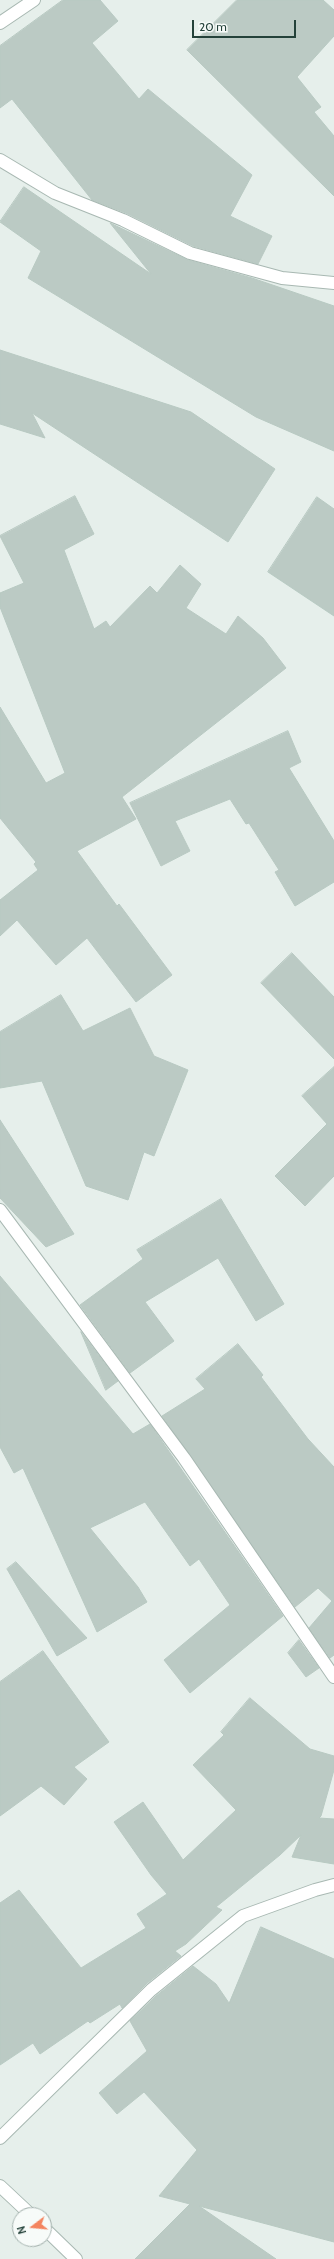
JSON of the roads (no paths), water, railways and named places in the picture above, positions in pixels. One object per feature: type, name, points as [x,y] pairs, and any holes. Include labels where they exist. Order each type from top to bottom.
[{"type":"street","points":[[0,23],[34,0]]},
{"type":"street","points":[[0,160],[55,192],[123,220],[190,253],[282,278],[334,283]]},
{"type":"street","points":[[0,1210],[184,1458],[334,1677]]},
{"type":"street","points":[[0,2138],[150,1990],[243,1916],[315,1890],[334,1885]]},
{"type":"street","points":[[0,2186],[22,2207]]},
{"type":"street","points":[[52,2236],[76,2259]]}]
